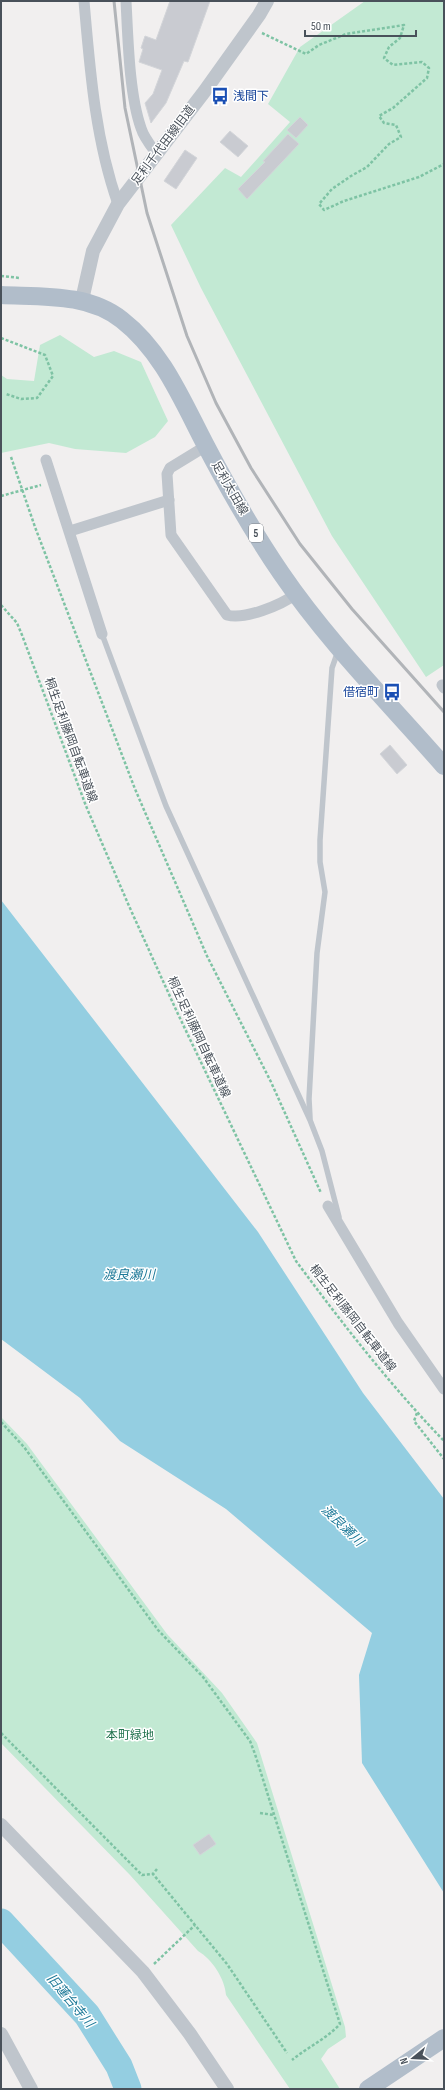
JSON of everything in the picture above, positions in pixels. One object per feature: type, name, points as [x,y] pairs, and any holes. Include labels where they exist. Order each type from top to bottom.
[{"type":"main road","name":"足利太田線","points":[[1,295],[82,300],[106,309],[121,318],[139,333],[165,369],[206,446],[266,550],[296,594],[339,647],[444,766]]},
{"type":"main road","points":[[368,2089],[444,2038]]},
{"type":"street","points":[[84,1],[95,114],[105,160],[118,204]]},
{"type":"street","points":[[126,1],[130,67],[136,110],[146,140],[157,154]]},
{"type":"street","name":"足利千代田線旧道","points":[[82,300],[93,251],[118,204],[157,154],[250,27],[267,1]]},
{"type":"street","points":[[206,446],[170,468],[167,474],[171,535],[227,615],[235,617],[276,606],[296,594]]},
{"type":"street","points":[[46,460],[102,634]]},
{"type":"street","points":[[70,532],[169,500]]},
{"type":"street","points":[[328,1206],[342,1233],[398,1323],[444,1389]]},
{"type":"street","points":[[1,1825],[143,1972],[190,2034],[227,2089]]},
{"type":"street","points":[[1,2034],[30,2089]]},
{"type":"lane","points":[[102,634],[166,806],[310,1120],[322,1151],[342,1233]]},
{"type":"lane","points":[[310,1120],[309,1099],[317,953],[325,892],[320,862],[320,820],[332,668],[339,647]]},
{"type":"path","points":[[250,27],[306,54],[320,45],[346,34],[404,25],[400,38],[389,47],[384,58],[393,65],[422,62],[429,68],[427,78],[393,108],[379,116],[384,123],[396,125],[401,137],[389,144],[368,167],[332,189],[319,204],[324,210],[344,201],[419,177],[444,164]]},
{"type":"path","points":[[1,338],[45,355],[53,376],[37,398],[22,399],[6,394]]},
{"type":"path","points":[[11,457],[21,489],[135,789],[207,956],[271,1082],[328,1206]]},
{"type":"path","points":[[1,496],[46,483]]},
{"type":"path","name":"桐生足利藤岡自転車道線","points":[[1,605],[17,623],[86,806],[129,906],[180,1019],[296,1261],[322,1296],[417,1412],[444,1440]]},
{"type":"path","points":[[417,1412],[414,1421],[444,1460]]},
{"type":"path","points":[[1,1422],[24,1447],[158,1630],[203,1677],[250,1741],[340,2024],[319,2042],[292,2060]]},
{"type":"path","points":[[1,1733],[142,1875],[153,1874],[154,1871],[157,1870]]},
{"type":"path","points":[[260,1813],[274,1814]]},
{"type":"path","points":[[153,1874],[227,1964],[287,2053]]},
{"type":"path","points":[[152,1966],[195,1925]]},
{"type":"green space","points":[[365,1],[444,1],[444,665],[426,677],[332,536],[201,288],[171,225],[225,168],[241,177],[290,122],[268,104],[300,47]]},
{"type":"green space","points":[[60,335],[94,357],[114,351],[141,362],[168,421],[155,437],[126,453],[75,449],[49,443],[1,453],[1,375],[7,379],[34,381],[40,345]]},
{"type":"green space","name":"本町緑地","points":[[1,1417],[27,1444],[167,1634],[222,1693],[257,1743],[345,2027],[346,2037],[328,2049],[321,2059],[340,2089],[290,2089],[226,1995],[223,1982],[213,1964],[198,1951],[130,1875],[1,1743]]},
{"type":"water","name":"渡良瀬川","points":[[1,900],[258,1232],[363,1393],[444,1499],[444,1893],[362,1763],[359,1675],[372,1633],[226,1509],[120,1441],[80,1398],[1,1339]]},
{"type":"building","points":[[170,1],[210,1],[188,62],[184,61],[166,103],[151,123],[145,103],[153,94],[162,70],[139,62],[143,49],[141,48],[145,36],[156,40]]},
{"type":"building","points":[[300,117],[308,125],[296,138],[287,130]]},
{"type":"building","points":[[230,131],[248,146],[238,157],[220,142]]},
{"type":"building","points":[[288,134],[299,144],[247,199],[238,189],[265,162],[263,161]]},
{"type":"building","points":[[185,150],[197,158],[176,189],[164,181]]},
{"type":"building","points":[[390,745],[407,765],[397,774],[380,754]]},
{"type":"building","points":[[209,1834],[216,1844],[200,1855],[193,1845]]},
{"type":"waterway","name":"旧蓮台寺川","points":[[1,1922],[87,2015],[119,2066],[128,2089]]},
{"type":"railway","points":[[114,1],[125,108],[147,213],[187,336],[216,403],[251,468],[300,544],[352,609],[444,712]]},
{"type":"place","name":"浅間下","points":[[220,96]]},
{"type":"place","name":"借宿町","points":[[392,692]]}]
